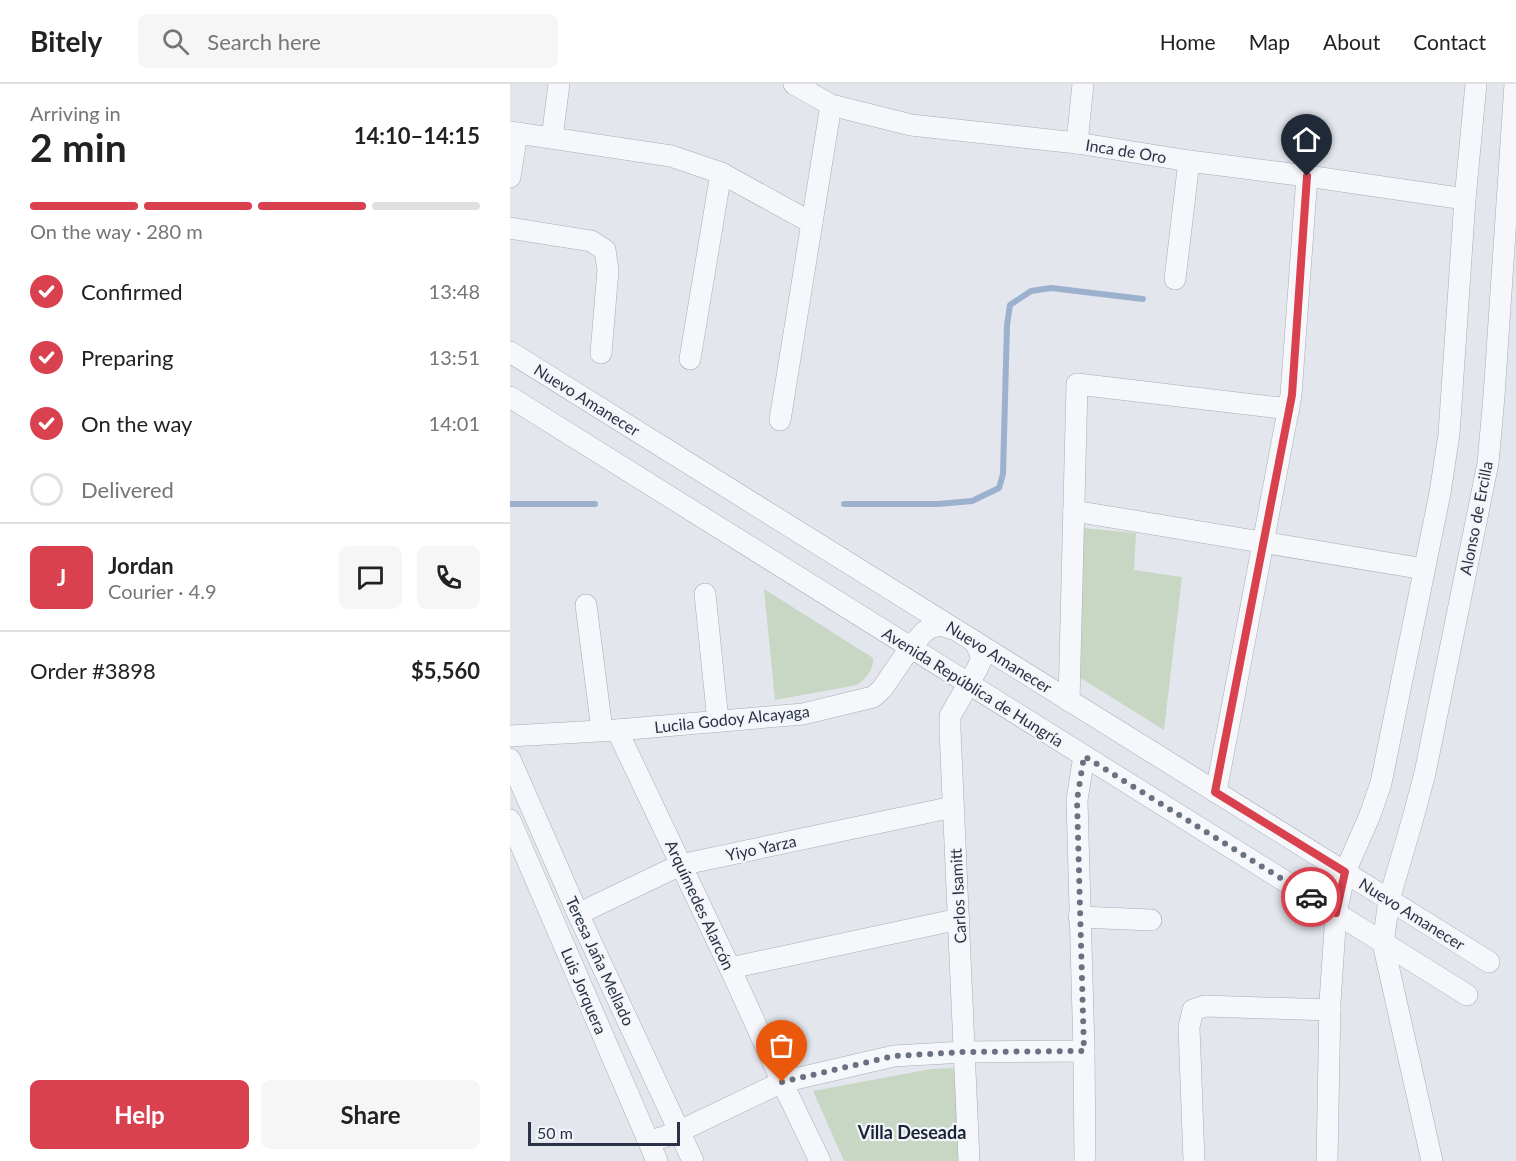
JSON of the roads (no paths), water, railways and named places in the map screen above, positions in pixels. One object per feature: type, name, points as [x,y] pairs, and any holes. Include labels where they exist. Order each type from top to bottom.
[{"type":"street","points":[[552,138],[559,84]]},
{"type":"street","name":"Inca de Oro","points":[[794,84],[831,105],[911,125],[1077,143],[1189,161],[1465,199]]},
{"type":"street","points":[[1077,143],[1083,84]]},
{"type":"street","points":[[1327,1161],[1329,1010],[1336,913],[1345,872],[1381,783],[1440,493],[1449,434],[1465,199],[1476,84]]},
{"type":"street","name":"Alonso de Ercilla","points":[[1383,943],[1389,900],[1425,773],[1488,463],[1516,84]]},
{"type":"street","points":[[780,420],[831,105]]},
{"type":"street","points":[[510,177],[513,132],[671,156],[720,173],[812,223]]},
{"type":"street","points":[[1175,279],[1189,161]]},
{"type":"street","points":[[690,359],[720,173]]},
{"type":"street","points":[[1215,792],[1292,395],[1307,176]]},
{"type":"street","points":[[510,228],[591,241],[606,250],[609,270],[601,352]]},
{"type":"street","name":"Nuevo Amanecer","points":[[510,352],[1489,962]]},
{"type":"street","points":[[1069,701],[1077,384],[1289,409]]},
{"type":"street","name":"Avenida República de Hungría","points":[[510,397],[1467,995]]},
{"type":"street","points":[[1074,511],[1424,569]]},
{"type":"street","points":[[705,594],[718,721]]},
{"type":"street","name":"Arquímedes Alarcón","points":[[586,605],[609,730],[680,865],[820,1161]]},
{"type":"street","name":"Lucila Godoy Alcayaga","points":[[510,736],[803,714],[873,697],[882,689],[924,632],[940,625],[954,629]]},
{"type":"street","name":"Carlos Isamitt","points":[[969,1161],[950,716],[981,660],[980,652],[974,641]]},
{"type":"street","points":[[1084,756],[1077,800],[1085,1161]]},
{"type":"street","name":"Teresa Jaña Mellado","points":[[510,759],[578,914],[693,1161]]},
{"type":"street","name":"Yiyo Yarza","points":[[578,914],[680,865],[953,807]]},
{"type":"street","name":"Luis Jorquera","points":[[510,820],[653,1152]]},
{"type":"street","points":[[1079,917],[1151,920]]},
{"type":"street","points":[[730,968],[959,919]]},
{"type":"street","points":[[1383,943],[1432,1161]]},
{"type":"street","points":[[1194,1161],[1189,1027],[1193,1010],[1205,1006],[1329,1010]]},
{"type":"street","points":[[653,1152],[678,1131],[782,1082],[894,1056],[964,1052],[1084,1051]]},
{"type":"waterway","points":[[844,504],[938,504],[972,501],[999,488],[1003,474],[1007,325],[1010,305],[1031,291],[1051,288],[1143,299]]},
{"type":"waterway","points":[[510,504],[595,504]]},
{"type":"district","name":"Villa Deseada","points":[[912,1133]]}]
